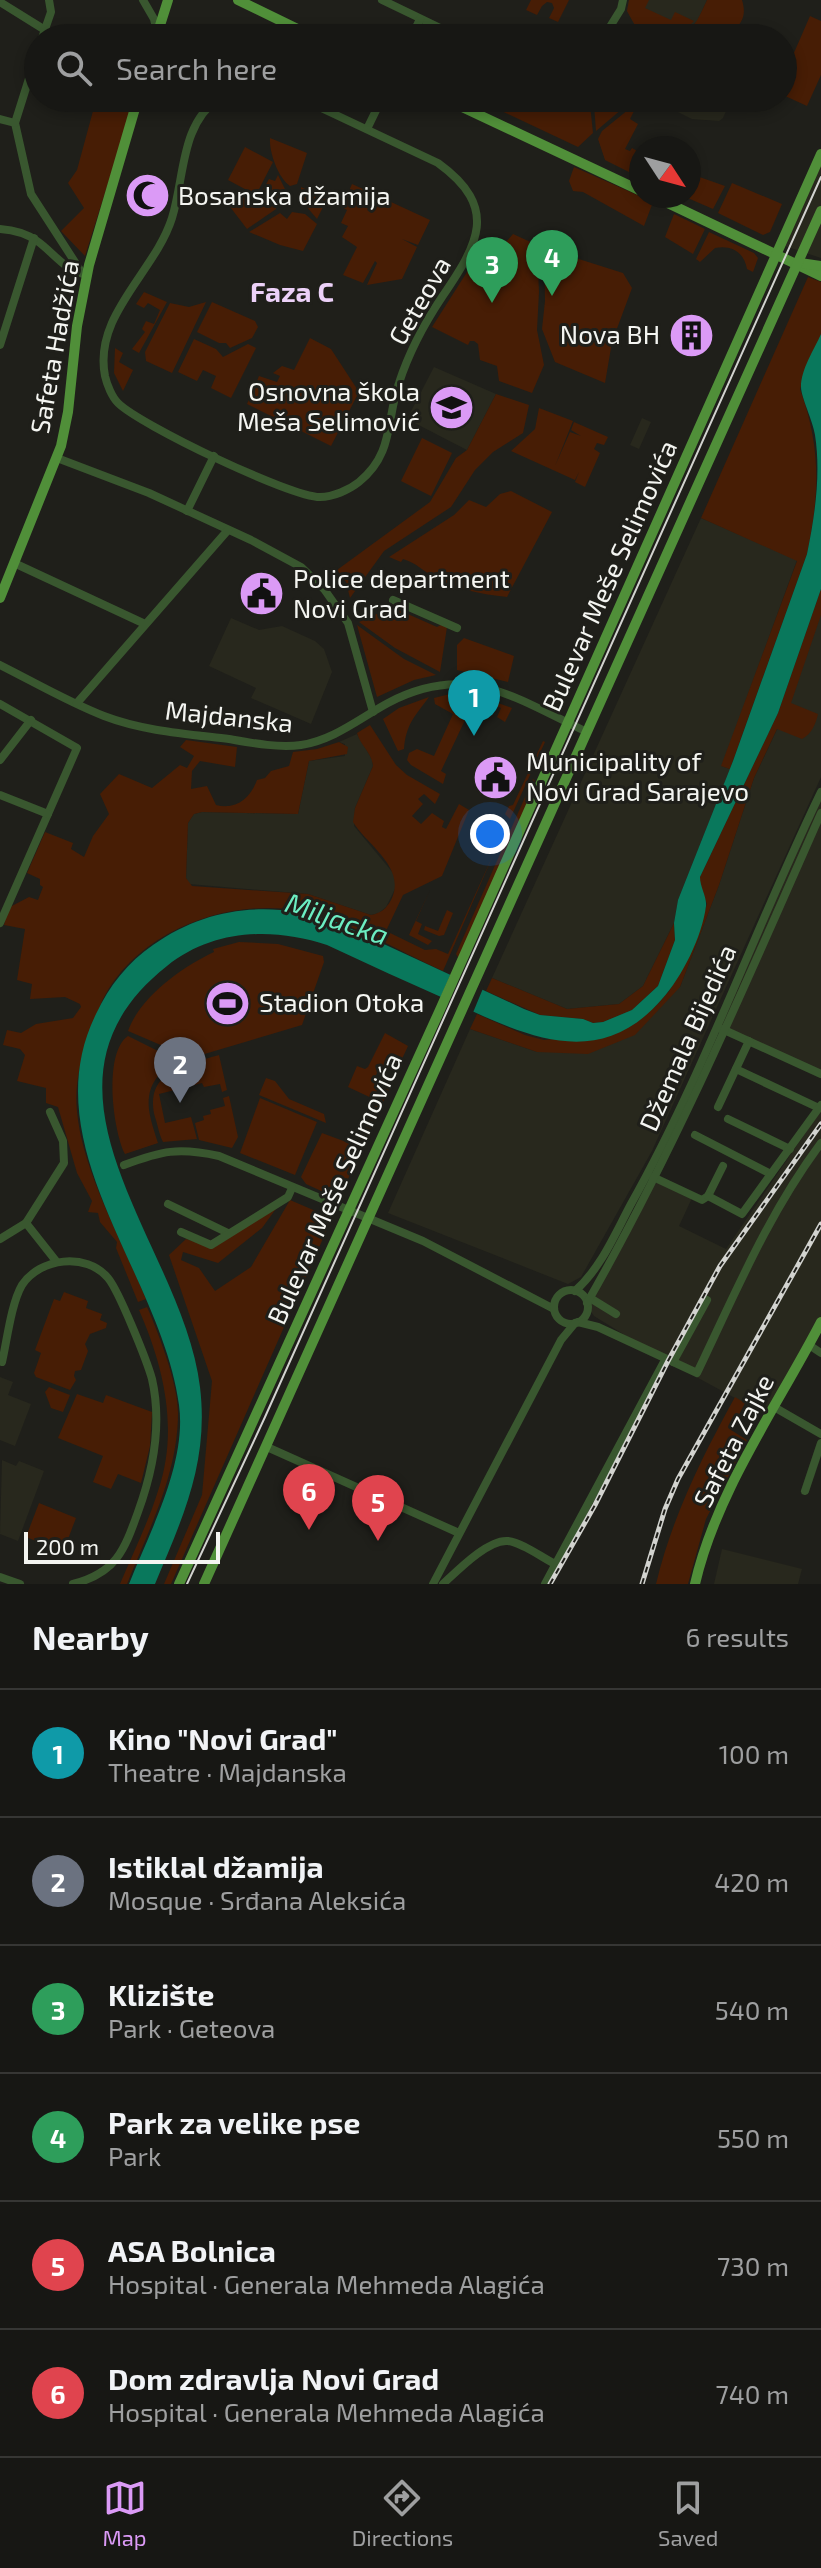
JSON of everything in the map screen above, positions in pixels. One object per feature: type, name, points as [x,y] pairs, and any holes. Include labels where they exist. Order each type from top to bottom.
[{"type":"main road","points":[[160,24],[168,0]]},
{"type":"main road","points":[[238,0],[287,24]]},
{"type":"main road","name":"Safeta Hadžića","points":[[0,598],[57,458],[68,412],[85,274],[134,112]]},
{"type":"main road","points":[[473,112],[629,185]]},
{"type":"main road","name":"Bulevar Meše Selimovića","points":[[179,1584],[439,1012],[821,154]]},
{"type":"main road","points":[[679,208],[821,276]]},
{"type":"main road","name":"Bulevar Meše Selimovića","points":[[204,1584],[821,211]]},
{"type":"main road","points":[[798,263],[821,266]]},
{"type":"main road","name":"Safeta Zajke","points":[[695,1584],[717,1520],[821,1322]]},
{"type":"street","points":[[47,24],[51,12],[49,0]]},
{"type":"street","points":[[143,0],[155,24]]},
{"type":"street","points":[[382,0],[431,24]]},
{"type":"street","points":[[613,24],[623,0]]},
{"type":"street","points":[[0,2],[30,24]]},
{"type":"street","points":[[418,24],[420,19]]},
{"type":"street","points":[[24,94],[15,123],[31,194],[85,274]]},
{"type":"street","name":"Geteova","points":[[204,112],[190,134],[167,232],[153,259],[118,310],[103,350],[105,379],[115,401],[146,424],[265,480],[316,497],[328,497],[357,484],[377,461],[389,434],[398,384],[413,348],[424,325],[469,256],[477,228],[476,213],[463,183],[438,163],[330,112]]},
{"type":"street","points":[[367,129],[375,112]]},
{"type":"street","points":[[0,119],[15,123]]},
{"type":"street","points":[[0,229],[34,238],[75,273],[85,274]]},
{"type":"street","points":[[0,345],[34,238]]},
{"type":"street","points":[[74,258],[92,255]]},
{"type":"street","points":[[187,511],[214,456]]},
{"type":"street","points":[[57,458],[187,511],[301,567],[324,589],[348,623],[373,712]]},
{"type":"street","points":[[77,703],[228,530]]},
{"type":"street","points":[[14,563],[145,624]]},
{"type":"street","points":[[393,600],[457,628]]},
{"type":"street","name":"Majdanska","points":[[0,665],[103,716],[140,727],[288,746],[328,737],[386,703],[423,688],[459,683],[502,692],[587,732]]},
{"type":"street","points":[[0,704],[77,748],[1,917]]},
{"type":"street","points":[[0,760],[31,720]]},
{"type":"street","name":"Džemala Bijedića","points":[[575,1291],[597,1267],[721,1029],[821,792]]},
{"type":"street","points":[[0,795],[48,814]]},
{"type":"street","name":"Džemala Bijedića","points":[[588,1304],[653,1177],[821,813]]},
{"type":"street","points":[[721,1029],[821,1074]]},
{"type":"street","points":[[718,1107],[749,1041]]},
{"type":"street","points":[[708,1196],[742,1214],[820,1107],[736,1069]]},
{"type":"street","points":[[0,1239],[26,1223],[64,1163],[63,1141],[50,1112]]},
{"type":"street","points":[[728,1119],[790,1149]]},
{"type":"street","points":[[695,1135],[771,1174]]},
{"type":"street","points":[[559,1319],[598,1327],[697,1373],[757,1244],[787,1191],[821,1143]]},
{"type":"street","points":[[124,1165],[162,1151],[219,1156],[447,1253],[554,1309],[559,1319],[561,1340]]},
{"type":"street","points":[[653,1177],[702,1200],[708,1196],[723,1166]]},
{"type":"street","points":[[181,1232],[211,1245],[288,1197],[292,1188]]},
{"type":"street","points":[[168,1204],[228,1233]]},
{"type":"street","points":[[26,1223],[56,1261]]},
{"type":"street","points":[[2,1362],[23,1284],[39,1269],[56,1261],[86,1264],[107,1277],[113,1287],[152,1379],[156,1432],[153,1464],[130,1536],[112,1565],[97,1577],[73,1584]]},
{"type":"street","points":[[532,1299],[575,1291],[583,1295],[598,1327]]},
{"type":"street","points":[[554,1309],[559,1294]]},
{"type":"street","points":[[545,1584],[669,1361],[707,1300]]},
{"type":"street","points":[[588,1304],[616,1314]]},
{"type":"street","points":[[433,1584],[561,1340],[588,1304]]},
{"type":"street","points":[[809,1345],[821,1353]]},
{"type":"street","points":[[774,1407],[821,1434]]},
{"type":"street","points":[[805,1491],[821,1443]]},
{"type":"street","points":[[267,1447],[459,1533]]},
{"type":"street","points":[[443,1584],[496,1542],[506,1541],[555,1564]]},
{"type":"street","points":[[446,1560],[460,1569]]},
{"type":"street","points":[[0,1577],[20,1584]]},
{"type":"shaded area","points":[[531,0],[569,0],[558,22],[549,18],[554,8],[552,3],[542,6],[537,15],[526,10]]},
{"type":"shaded area","points":[[629,0],[707,0],[694,24],[634,24],[627,11]]},
{"type":"shaded area","points":[[629,0],[649,0],[645,8],[671,20],[675,12],[694,21],[691,24],[634,24],[627,11]]},
{"type":"shaded area","points":[[707,0],[742,0],[744,12],[739,24],[695,24]]},
{"type":"shaded area","points":[[810,16],[821,21],[821,75],[807,106],[797,101],[797,46]]},
{"type":"shaded area","points":[[93,112],[130,112],[85,256],[61,231],[84,208],[68,183],[77,170]]},
{"type":"shaded area","points":[[504,112],[591,112],[593,133],[578,147]]},
{"type":"shaded area","points":[[595,112],[618,112],[596,131]]},
{"type":"shaded area","points":[[625,112],[634,112],[630,119],[638,124],[629,136],[625,149],[629,151],[629,172],[605,160],[598,139],[602,131]]},
{"type":"shaded area","points":[[678,112],[726,112],[719,121],[692,119]]},
{"type":"shaded area","points":[[270,138],[307,153],[297,184],[290,186],[278,171]]},
{"type":"shaded area","points":[[245,147],[273,162],[256,195],[228,180]]},
{"type":"shaded area","points":[[821,153],[821,258],[782,245]]},
{"type":"shaded area","points":[[574,167],[629,191],[629,208],[651,208],[644,226],[583,192],[573,191],[569,181]]},
{"type":"shaded area","points":[[278,175],[285,189],[283,194],[277,198],[261,193],[269,179],[275,181]]},
{"type":"shaded area","points":[[701,178],[725,186],[713,209],[701,204]]},
{"type":"shaded area","points":[[732,183],[782,204],[770,232],[763,235],[718,213]]},
{"type":"shaded area","points":[[352,184],[430,220],[418,245],[402,239],[417,247],[402,279],[367,285],[377,263],[375,261],[363,283],[343,275],[357,247],[342,237],[348,226],[341,223],[347,210],[342,207]]},
{"type":"shaded area","points":[[301,187],[327,199],[317,219],[301,200]]},
{"type":"shaded area","points":[[221,195],[271,200],[276,203],[276,209],[247,229]]},
{"type":"shaded area","points":[[292,212],[305,214],[317,224],[303,251],[249,232],[280,213],[287,219]]},
{"type":"shaded area","points":[[674,214],[705,229],[693,254],[665,237]]},
{"type":"shaded area","points":[[709,232],[754,253],[758,258],[753,272],[747,269],[740,254],[727,248],[715,248],[700,262],[696,259]]},
{"type":"shaded area","points":[[513,234],[537,245],[537,330],[544,365],[532,393],[499,381],[497,366],[480,360],[478,344],[474,341],[468,345],[432,327],[488,239],[505,243]]},
{"type":"shaded area","points":[[544,248],[623,273],[632,288],[612,342],[605,383],[555,362],[542,329]]},
{"type":"shaded area","points":[[808,277],[821,282],[821,334],[800,389],[815,451],[816,490],[811,532],[807,554],[730,769],[721,766],[797,561],[701,518]]},
{"type":"shaded area","points":[[144,292],[167,302],[139,353],[132,349],[145,332],[142,329],[146,321],[154,324],[160,310],[148,303],[144,308],[136,304]]},
{"type":"shaded area","points":[[206,302],[172,373],[146,361],[145,352],[170,303],[189,307]]},
{"type":"shaded area","points":[[212,302],[255,321],[258,327],[252,338],[230,348],[226,343],[219,343],[197,332]]},
{"type":"shaded area","name":"Miljacka","points":[[821,334],[821,589],[778,713],[700,877],[706,906],[696,943],[677,980],[662,999],[637,1022],[612,1036],[586,1041],[559,1040],[504,1025],[327,945],[286,935],[265,934],[224,938],[185,954],[167,966],[123,1014],[104,1064],[105,1116],[119,1170],[188,1333],[200,1387],[202,1414],[201,1440],[191,1488],[155,1584],[129,1584],[172,1473],[178,1450],[179,1405],[168,1356],[89,1161],[79,1112],[80,1063],[101,1004],[113,984],[135,959],[174,932],[217,915],[262,909],[285,910],[332,920],[540,1015],[603,1022],[632,1010],[658,986],[675,940],[678,900],[733,761],[807,554],[815,509],[817,450],[801,387],[805,367]]},
{"type":"shaded area","points":[[310,338],[331,349],[359,392],[331,446],[247,404],[259,376],[277,382],[280,376],[273,373],[282,366],[294,370]]},
{"type":"shaded area","points":[[194,339],[216,349],[223,357],[248,344],[256,348],[231,398],[211,388],[216,376],[203,370],[197,381],[178,372]]},
{"type":"shaded area","points":[[115,348],[123,353],[119,362],[133,370],[123,391],[114,373]]},
{"type":"shaded area","name":"Osnovna škola Meša Selimović","points":[[434,367],[496,394],[467,450],[407,419]]},
{"type":"shaded area","points":[[496,394],[529,405],[523,433],[493,452],[475,470],[451,507],[384,551],[350,598],[346,582],[337,570],[430,502],[456,458],[467,450]]},
{"type":"shaded area","points":[[539,408],[573,421],[555,466],[570,432],[581,436],[571,430],[574,422],[608,437],[604,445],[597,443],[594,449],[600,453],[585,487],[575,482],[579,472],[575,480],[511,451],[535,429]]},
{"type":"shaded area","points":[[642,418],[651,422],[639,449],[630,445]]},
{"type":"shaded area","points":[[422,438],[452,453],[431,496],[401,481]]},
{"type":"shaded area","points":[[511,491],[552,512],[507,597],[461,588],[430,575],[408,561],[403,559],[401,562],[389,557],[454,515],[469,500],[486,507],[500,494]]},
{"type":"shaded area","points":[[701,518],[797,560],[722,766],[730,769],[678,900],[674,923],[643,986],[619,1004],[567,1009],[492,978]]},
{"type":"shaded area","points":[[821,589],[821,615],[791,703],[818,714],[816,721],[802,739],[777,729],[754,778],[719,885],[680,987],[635,1035],[588,1054],[537,1052],[470,1029],[477,1014],[544,1040],[618,1032],[657,1005],[669,991],[690,954],[707,904],[700,887],[700,877],[778,713]]},
{"type":"shaded area","points":[[821,600],[821,777],[652,1151],[581,1277],[568,1284],[388,1213],[470,1029],[537,1052],[680,987],[719,885],[754,778],[783,717]]},
{"type":"shaded area","points":[[392,607],[437,627],[447,627],[440,672],[395,648],[359,622]]},
{"type":"shaded area","points":[[231,618],[259,630],[282,626],[315,641],[324,649],[332,672],[311,724],[251,698],[256,688],[209,666]]},
{"type":"shaded area","points":[[357,625],[404,659],[436,675],[414,680],[377,697]]},
{"type":"shaded area","points":[[464,638],[514,656],[508,682],[457,670],[457,645]]},
{"type":"shaded area","points":[[450,694],[473,696],[441,771],[446,774],[443,784],[407,760],[409,753],[417,749],[434,756],[453,714],[435,704],[434,698]]},
{"type":"shaded area","points":[[478,696],[512,708],[505,722],[497,717],[501,708],[490,703],[485,711],[474,705]]},
{"type":"shaded area","points":[[429,697],[409,727],[404,749],[398,751],[383,719],[399,708]]},
{"type":"shaded area","points":[[370,725],[396,765],[440,794],[435,804],[424,794],[418,799],[423,804],[412,816],[421,824],[432,813],[444,821],[442,827],[446,829],[459,804],[469,810],[442,876],[403,895],[386,931],[425,950],[436,949],[448,954],[494,853],[443,971],[334,920],[296,910],[269,908],[241,910],[186,925],[160,938],[118,975],[103,999],[85,1048],[76,1100],[80,1134],[95,1182],[146,1299],[138,1302],[116,1248],[117,1242],[100,1222],[98,1213],[88,1212],[92,1201],[77,1173],[58,1107],[46,1103],[46,1088],[17,1081],[25,1055],[20,1049],[3,1045],[7,1030],[21,1033],[36,1024],[73,1018],[81,1007],[65,997],[30,999],[32,984],[17,980],[25,929],[4,925],[8,908],[29,897],[38,900],[43,887],[40,879],[27,873],[45,832],[73,843],[71,849],[84,857],[93,836],[109,814],[100,794],[119,774],[152,788],[180,765],[187,768],[194,756],[180,747],[186,740],[237,747],[235,767],[200,761],[192,771],[191,789],[207,786],[216,805],[223,806],[241,802],[257,780],[265,778],[271,771],[289,766],[293,752],[339,742],[348,747],[347,754],[309,761],[298,814],[194,814],[188,823],[186,878],[192,886],[308,894],[371,915],[380,912],[391,900],[394,878],[384,858],[353,822],[355,808],[373,766],[357,733]]},
{"type":"shaded area","points":[[357,734],[373,766],[355,808],[354,826],[394,874],[396,887],[386,907],[371,915],[308,894],[189,884],[186,878],[188,823],[194,814],[298,814],[309,761],[345,756],[345,744],[339,742]]},
{"type":"shaded area","points":[[543,741],[510,819],[505,814],[513,805]]},
{"type":"shaded area","points":[[533,779],[535,781],[527,803],[459,959],[456,954]]},
{"type":"shaded area","points":[[821,791],[821,1074],[717,1027]]},
{"type":"shaded area","points":[[430,890],[416,921],[422,924],[418,934],[432,941],[428,945],[409,935]]},
{"type":"shaded area","points":[[447,910],[453,913],[444,935],[424,930],[425,926],[438,931]]},
{"type":"shaded area","points":[[674,923],[675,940],[658,986],[632,1010],[603,1022],[540,1015],[486,991],[492,978],[567,1009],[619,1004],[643,986]]},
{"type":"shaded area","name":"Stadion Otoka","points":[[239,942],[278,944],[323,956],[324,962],[302,1025],[191,1058],[128,1031],[142,1006],[164,984],[214,952],[213,949]]},
{"type":"shaded area","points":[[385,1033],[408,1046],[402,1059],[392,1054],[385,1070],[379,1068],[374,1080],[390,1087],[343,1190],[330,1195],[306,1184],[301,1177],[322,1133],[357,1146],[378,1101],[348,1087],[357,1066],[368,1067]]},
{"type":"shaded area","points":[[128,1036],[178,1061],[158,1076],[150,1092],[149,1109],[158,1143],[125,1154],[114,1111],[113,1074],[120,1045]]},
{"type":"shaded area","points":[[219,1055],[227,1090],[222,1092],[220,1084],[204,1087],[202,1083],[159,1094],[165,1123],[191,1117],[197,1139],[163,1142],[153,1102],[161,1080],[181,1067]]},
{"type":"shaded area","points":[[266,1078],[275,1081],[289,1099],[324,1114],[326,1123],[259,1095]]},
{"type":"shaded area","points":[[229,1096],[238,1137],[232,1148],[199,1140],[195,1123],[211,1114],[210,1110],[225,1106],[223,1098]]},
{"type":"shaded area","points":[[260,1098],[317,1122],[295,1175],[240,1153]]},
{"type":"shaded area","points":[[821,1110],[821,1329],[772,1418],[665,1360],[594,1316],[589,1309],[653,1177],[692,1198],[679,1226],[726,1249]]},
{"type":"shaded area","points":[[290,1200],[332,1218],[171,1584],[164,1584],[202,1495],[212,1381],[169,1255],[186,1239],[213,1248],[278,1206],[262,1228],[218,1263],[183,1252],[181,1260],[199,1268],[215,1291],[251,1267]]},
{"type":"shaded area","points":[[64,1292],[88,1301],[86,1308],[102,1314],[100,1320],[107,1323],[106,1328],[90,1334],[85,1344],[88,1351],[81,1370],[75,1371],[76,1380],[70,1390],[36,1377],[34,1373],[41,1353],[35,1350],[54,1299],[60,1301]]},
{"type":"shaded area","points":[[147,1307],[175,1388],[177,1436],[168,1479],[153,1522],[127,1584],[120,1584],[154,1503],[167,1445],[168,1422],[162,1376],[139,1310]]},
{"type":"shaded area","points":[[0,1377],[13,1382],[8,1395],[31,1404],[15,1446],[0,1440]]},
{"type":"shaded area","points":[[49,1387],[70,1395],[63,1412],[51,1408],[45,1392]]},
{"type":"shaded area","points":[[77,1394],[103,1403],[106,1395],[152,1412],[150,1446],[141,1483],[118,1474],[111,1489],[93,1482],[103,1456],[58,1438]]},
{"type":"shaded area","points":[[735,1397],[745,1403],[731,1430],[747,1440],[706,1519],[688,1584],[656,1584],[670,1535],[689,1488]]},
{"type":"shaded area","points":[[2,1460],[16,1466],[19,1461],[44,1471],[18,1541],[0,1534]]},
{"type":"shaded area","points":[[39,1503],[76,1518],[65,1547],[48,1546],[26,1537]]},
{"type":"shaded area","points":[[722,1549],[802,1569],[798,1584],[714,1584]]},
{"type":"pier","points":[[452,971],[484,986],[472,1015],[439,1001]]},
{"type":"tram line","points":[[187,1584],[265,1417],[821,177]]},
{"type":"railway","points":[[550,1584],[595,1505],[720,1266],[821,1124]]},
{"type":"railway","points":[[642,1584],[665,1509],[678,1479],[821,1224]]},
{"type":"place","name":"Bosanska džamija","points":[[147,196]]},
{"type":"place","name":"Park za velike pse","points":[[552,296]]},
{"type":"place","name":"Klizište","points":[[492,303]]},
{"type":"place","name":"Nova BH","points":[[691,335]]},
{"type":"place","name":"Osnovna škola Meša Selimović","points":[[451,407]]},
{"type":"place","name":"Police department Novi Grad","points":[[262,594]]},
{"type":"place","name":"Kino \"Novi Grad\"","points":[[474,736]]},
{"type":"place","name":"Municipality of Novi Grad Sarajevo","points":[[495,777]]},
{"type":"place","name":"Stadion Otoka","points":[[228,1003]]},
{"type":"place","name":"Istiklal džamija","points":[[180,1103]]},
{"type":"place","name":"Dom zdravlja Novi Grad","points":[[309,1530]]},
{"type":"place","name":"ASA Bolnica","points":[[378,1541]]},
{"type":"district","name":"Faza C","points":[[292,292]]}]
